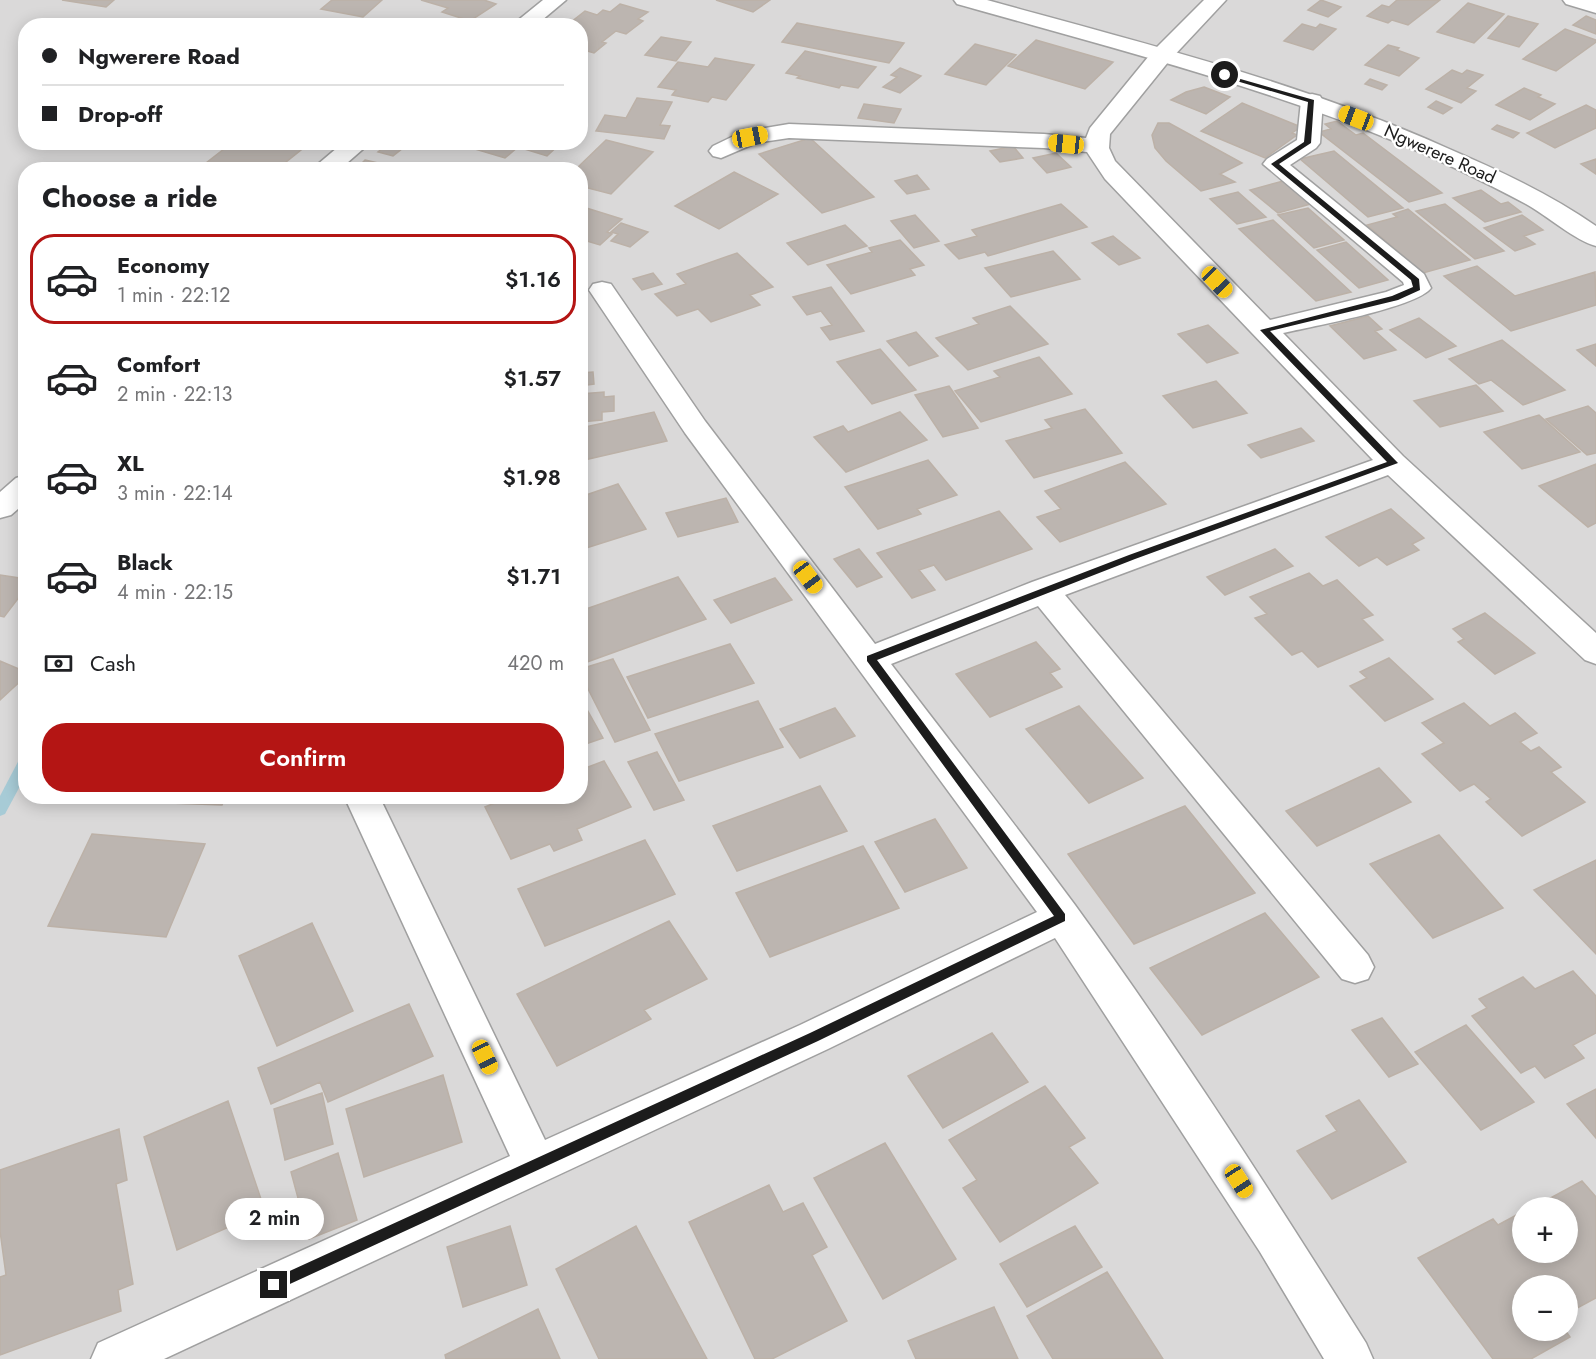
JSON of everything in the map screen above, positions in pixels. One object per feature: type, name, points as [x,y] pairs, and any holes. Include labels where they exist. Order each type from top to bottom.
[{"type":"street","points":[[531,18],[556,0]]},
{"type":"street","name":"Ngwerere Road","points":[[964,0],[1312,101],[1422,144],[1520,190],[1596,237]]},
{"type":"street","points":[[1216,0],[1161,56],[1098,133],[1098,152],[1113,173],[1393,463],[1596,652]]},
{"type":"street","points":[[1264,330],[1395,298],[1418,288],[1415,279],[1275,164],[1308,143],[1312,101]]},
{"type":"street","points":[[721,151],[750,137],[789,131],[1044,141],[1097,146]]},
{"type":"street","points":[[334,162],[349,150]]},
{"type":"street","points":[[602,290],[695,427],[1062,917],[1275,1237],[1350,1359]]},
{"type":"street","points":[[870,658],[1043,590],[1299,495],[1393,463]]},
{"type":"street","points":[[0,508],[18,492]]},
{"type":"street","points":[[1043,590],[1355,967]]},
{"type":"street","points":[[364,804],[535,1164]]},
{"type":"street","points":[[114,1359],[814,1037],[1062,917]]},
{"type":"shaded area","points":[[0,0],[1596,0],[1596,1359],[0,1359]]},
{"type":"building","points":[[62,0],[114,0],[106,7]]},
{"type":"building","points":[[332,0],[382,0],[363,17],[321,9]]},
{"type":"building","points":[[421,0],[484,0],[496,4],[475,18],[461,18],[442,12],[448,8]]},
{"type":"building","points":[[716,0],[770,0],[753,12]]},
{"type":"building","points":[[1321,0],[1341,7],[1328,17],[1308,10]]},
{"type":"building","points":[[1397,0],[1440,0],[1408,25],[1392,20],[1388,23],[1367,16],[1382,5],[1389,7]]},
{"type":"building","points":[[1468,3],[1504,14],[1474,43],[1437,32]]},
{"type":"building","points":[[620,4],[648,12],[638,19],[643,21],[626,34],[616,31],[602,42],[606,43],[594,53],[588,51],[588,18],[576,18],[585,11],[597,15],[603,10],[610,12]]},
{"type":"building","points":[[1508,16],[1538,24],[1519,47],[1488,38]]},
{"type":"building","points":[[1586,16],[1596,20],[1596,34],[1573,25]]},
{"type":"building","points":[[797,23],[904,43],[889,63],[782,42]]},
{"type":"building","points":[[1302,24],[1316,28],[1320,24],[1336,29],[1313,50],[1284,41]]},
{"type":"building","points":[[1565,29],[1596,40],[1596,42],[1556,71],[1523,59]]},
{"type":"building","points":[[661,37],[691,42],[676,61],[645,55]]},
{"type":"building","points":[[1036,40],[1113,62],[1085,89],[1008,66]]},
{"type":"building","points":[[975,44],[1016,55],[986,85],[945,74]]},
{"type":"building","points":[[1388,45],[1419,58],[1399,76],[1365,65]]},
{"type":"building","points":[[805,51],[876,67],[858,88],[841,85],[839,88],[797,78],[800,76],[786,73]]},
{"type":"building","points":[[715,58],[754,65],[726,100],[712,97],[708,102],[672,95],[676,90],[658,87],[678,62],[708,67]]},
{"type":"building","points":[[900,68],[921,76],[900,93],[883,87],[897,77],[891,75]]},
{"type":"building","points":[[1452,70],[1462,74],[1467,70],[1483,75],[1467,88],[1476,91],[1461,103],[1426,89]]},
{"type":"building","points":[[1370,79],[1387,85],[1382,90],[1365,84]]},
{"type":"building","points":[[1204,87],[1230,97],[1206,114],[1171,100],[1186,92]]},
{"type":"building","points":[[1524,88],[1555,104],[1530,120],[1496,105]]},
{"type":"building","points":[[637,98],[672,102],[660,125],[670,126],[664,139],[596,131],[605,115],[626,118]]},
{"type":"building","points":[[1436,101],[1452,108],[1443,114],[1428,107]]},
{"type":"building","points":[[1242,103],[1301,127],[1292,133],[1297,135],[1265,158],[1201,131]]},
{"type":"building","points":[[864,104],[901,109],[894,123],[858,118]]},
{"type":"building","points":[[1586,105],[1596,110],[1596,128],[1555,148],[1527,133]]},
{"type":"building","points":[[1337,121],[1356,135],[1363,133],[1442,193],[1409,202],[1319,132],[1331,129],[1325,124]]},
{"type":"building","points":[[1158,123],[1169,123],[1242,163],[1220,174],[1235,182],[1201,191],[1166,161],[1155,148],[1152,135]]},
{"type":"building","points":[[1497,125],[1519,133],[1513,138],[1492,129]]},
{"type":"building","points":[[810,138],[874,197],[822,213],[759,154]]},
{"type":"building","points":[[606,140],[653,152],[611,194],[588,188],[588,162],[583,162]]},
{"type":"building","points":[[1013,146],[1023,158],[1000,162],[990,151]]},
{"type":"building","points":[[223,150],[301,150],[286,162],[207,162]]},
{"type":"building","points":[[380,150],[400,150],[393,156],[378,152]]},
{"type":"building","points":[[478,150],[514,150],[505,158]]},
{"type":"building","points":[[528,150],[553,150],[547,156]]},
{"type":"building","points":[[1334,151],[1403,208],[1368,217],[1300,159]]},
{"type":"building","points":[[1056,153],[1071,167],[1047,173],[1033,158]]},
{"type":"building","points":[[1596,159],[1596,174],[1581,164]]},
{"type":"building","points":[[734,172],[778,194],[719,229],[675,206]]},
{"type":"building","points":[[917,175],[929,189],[907,194],[895,181]]},
{"type":"building","points":[[1283,181],[1311,204],[1278,213],[1250,190]]},
{"type":"building","points":[[1481,190],[1501,204],[1508,202],[1521,212],[1485,222],[1453,198]]},
{"type":"building","points":[[1238,192],[1266,217],[1237,224],[1210,199]]},
{"type":"building","points":[[1061,204],[1087,227],[988,256],[985,252],[959,259],[945,245],[977,236],[972,230]]},
{"type":"building","points":[[1445,204],[1504,251],[1475,259],[1416,211]]},
{"type":"building","points":[[588,208],[622,219],[607,232],[612,234],[600,245],[588,241]]},
{"type":"building","points":[[1308,208],[1344,240],[1314,248],[1278,215]]},
{"type":"building","points":[[1408,209],[1470,260],[1423,273],[1367,225],[1397,217],[1393,214]]},
{"type":"building","points":[[915,215],[939,241],[914,248],[891,221]]},
{"type":"building","points":[[1522,215],[1543,230],[1524,236],[1535,244],[1515,251],[1484,228]]},
{"type":"building","points":[[1273,220],[1351,292],[1316,301],[1239,229]]},
{"type":"building","points":[[621,223],[648,232],[630,247],[611,241],[618,234],[611,232]]},
{"type":"building","points":[[845,225],[867,246],[808,265],[787,243]]},
{"type":"building","points":[[1113,236],[1140,258],[1119,265],[1092,243]]},
{"type":"building","points":[[900,240],[924,265],[910,269],[915,275],[851,294],[827,265],[872,252],[869,248]]},
{"type":"building","points":[[1346,242],[1388,280],[1359,288],[1317,250]]},
{"type":"building","points":[[1053,251],[1080,279],[1011,297],[985,268]]},
{"type":"building","points":[[737,253],[773,287],[750,295],[760,305],[711,322],[698,309],[677,316],[655,294],[686,284],[677,274]]},
{"type":"building","points":[[1477,266],[1515,296],[1595,272],[1596,305],[1511,331],[1444,276]]},
{"type":"building","points":[[653,273],[662,284],[642,290],[633,279]]},
{"type":"building","points":[[831,287],[864,331],[830,340],[821,328],[832,325],[821,311],[807,315],[793,297]]},
{"type":"building","points":[[1010,306],[1048,344],[968,370],[936,338],[979,324],[973,318]]},
{"type":"building","points":[[1368,316],[1382,329],[1375,331],[1396,350],[1364,359],[1330,326]]},
{"type":"building","points":[[1419,318],[1456,346],[1426,358],[1390,330]]},
{"type":"building","points":[[1208,325],[1238,353],[1207,363],[1178,334]]},
{"type":"building","points":[[916,332],[938,356],[909,366],[887,341]]},
{"type":"building","points":[[1502,340],[1565,390],[1523,405],[1491,380],[1479,384],[1449,359]]},
{"type":"building","points":[[1596,344],[1596,366],[1577,350]]},
{"type":"building","points":[[880,349],[916,390],[872,404],[837,362]]},
{"type":"building","points":[[1039,357],[1072,394],[981,422],[955,391],[1000,377],[994,371]]},
{"type":"building","points":[[588,372],[593,372],[594,384],[588,385]]},
{"type":"building","points":[[1216,381],[1247,413],[1193,428],[1163,396]]},
{"type":"building","points":[[1476,385],[1503,411],[1440,427],[1414,401]]},
{"type":"building","points":[[949,386],[978,428],[943,437],[915,395]]},
{"type":"building","points":[[604,392],[604,397],[614,396],[614,411],[602,412],[602,420],[588,421],[588,393]]},
{"type":"building","points":[[1588,406],[1596,413],[1596,453],[1587,455],[1546,419]]},
{"type":"building","points":[[1085,409],[1122,453],[1034,478],[1006,441],[1052,428],[1045,420]]},
{"type":"building","points":[[654,412],[667,441],[588,459],[588,426]]},
{"type":"building","points":[[900,412],[927,440],[846,472],[814,437],[843,426],[848,432]]},
{"type":"building","points":[[1539,415],[1580,452],[1522,469],[1484,432]]},
{"type":"building","points":[[1301,428],[1314,441],[1261,458],[1248,445]]},
{"type":"building","points":[[928,460],[957,495],[917,509],[921,514],[878,529],[845,487]]},
{"type":"building","points":[[1125,462],[1166,504],[1060,542],[1037,517],[1061,509],[1045,491]]},
{"type":"building","points":[[1596,464],[1596,523],[1588,527],[1539,486]]},
{"type":"building","points":[[618,484],[646,529],[588,547],[588,494]]},
{"type":"building","points":[[726,498],[738,522],[678,537],[666,513]]},
{"type":"building","points":[[1391,509],[1424,538],[1412,544],[1419,550],[1387,565],[1377,557],[1359,566],[1326,537]]},
{"type":"building","points":[[999,511],[1032,549],[946,580],[934,565],[919,570],[935,590],[912,598],[877,553]]},
{"type":"building","points":[[859,549],[882,577],[857,587],[834,559]]},
{"type":"building","points":[[1275,549],[1293,566],[1225,595],[1207,577]]},
{"type":"building","points":[[1309,573],[1323,586],[1337,580],[1373,615],[1362,619],[1383,640],[1318,667],[1302,651],[1292,655],[1255,618],[1267,614],[1250,597]]},
{"type":"building","points":[[0,575],[18,578],[18,599],[4,617],[0,616]]},
{"type":"building","points":[[678,577],[706,619],[588,662],[588,608]]},
{"type":"building","points":[[775,578],[792,600],[731,623],[714,600]]},
{"type":"building","points":[[1485,613],[1535,653],[1495,674],[1458,642],[1464,639],[1453,629]]},
{"type":"building","points":[[1036,642],[1060,669],[1050,673],[1062,687],[990,717],[956,674]]},
{"type":"building","points":[[730,644],[754,683],[648,718],[627,677]]},
{"type":"building","points":[[1389,658],[1433,699],[1385,721],[1350,686],[1367,678],[1360,672]]},
{"type":"building","points":[[613,659],[650,730],[615,742],[588,689],[588,667]]},
{"type":"building","points":[[0,661],[18,669],[18,683],[0,700]]},
{"type":"building","points":[[758,701],[783,747],[679,781],[655,734]]},
{"type":"building","points":[[1464,703],[1490,726],[1515,713],[1537,733],[1520,742],[1531,751],[1539,747],[1561,767],[1551,772],[1585,802],[1522,836],[1486,802],[1491,799],[1474,784],[1460,791],[1422,754],[1444,743],[1422,723]]},
{"type":"building","points":[[1079,706],[1143,778],[1089,803],[1026,729]]},
{"type":"building","points":[[835,708],[855,736],[800,758],[780,729]]},
{"type":"building","points":[[588,711],[603,738],[588,743]]},
{"type":"building","points":[[657,752],[684,800],[654,810],[628,762]]},
{"type":"building","points":[[604,761],[631,807],[577,829],[582,840],[554,851],[550,844],[511,859],[485,807],[492,804],[588,804],[588,767]]},
{"type":"building","points":[[1379,768],[1411,802],[1317,846],[1286,811]]},
{"type":"building","points":[[820,786],[847,831],[737,871],[713,826]]},
{"type":"building","points":[[1185,806],[1255,893],[1134,944],[1068,854]]},
{"type":"building","points":[[935,819],[967,868],[905,892],[875,842]]},
{"type":"building","points":[[92,834],[205,844],[166,937],[48,926]]},
{"type":"building","points":[[1439,835],[1503,908],[1433,938],[1370,864]]},
{"type":"building","points":[[645,840],[675,894],[545,946],[518,889]]},
{"type":"building","points":[[863,846],[899,908],[770,957],[736,893]]},
{"type":"building","points":[[1596,860],[1596,954],[1534,890]]},
{"type":"building","points":[[1265,913],[1319,977],[1202,1035],[1150,968]]},
{"type":"building","points":[[669,921],[707,979],[644,1010],[651,1019],[557,1066],[517,994]]},
{"type":"building","points":[[312,923],[353,1011],[277,1046],[239,956]]},
{"type":"building","points":[[1573,971],[1596,996],[1596,1033],[1573,1045],[1584,1058],[1545,1078],[1535,1066],[1521,1073],[1472,1016],[1487,1008],[1479,999],[1523,977],[1535,989]]},
{"type":"building","points":[[409,1004],[433,1056],[328,1102],[320,1082],[271,1104],[258,1068]]},
{"type":"building","points":[[1382,1018],[1418,1064],[1389,1077],[1352,1030]]},
{"type":"building","points":[[1466,1025],[1534,1102],[1481,1130],[1415,1052]]},
{"type":"building","points":[[992,1033],[1028,1082],[943,1128],[908,1076]]},
{"type":"building","points":[[443,1075],[462,1142],[364,1177],[346,1109]]},
{"type":"building","points":[[1045,1086],[1085,1138],[1069,1147],[1098,1183],[1000,1242],[963,1188],[977,1180],[949,1140]]},
{"type":"building","points":[[1596,1089],[1596,1138],[1567,1104]]},
{"type":"building","points":[[322,1093],[333,1144],[285,1160],[274,1109]]},
{"type":"building","points":[[1359,1100],[1406,1162],[1332,1199],[1297,1151],[1337,1131],[1326,1116]]},
{"type":"building","points":[[228,1101],[265,1211],[177,1250],[144,1137]]},
{"type":"building","points":[[119,1129],[127,1180],[116,1184],[133,1284],[118,1290],[121,1311],[0,1355],[0,1277],[6,1275],[0,1231],[0,1170]]},
{"type":"building","points":[[885,1143],[956,1259],[883,1299],[814,1178]]},
{"type":"building","points":[[338,1153],[357,1220],[309,1239],[291,1172]]},
{"type":"building","points":[[1582,1181],[1596,1197],[1596,1298],[1578,1308],[1578,1275],[1512,1275],[1512,1341],[1563,1341],[1531,1359],[1493,1359],[1418,1258],[1493,1219],[1498,1225],[1512,1217],[1512,1263],[1578,1263],[1578,1197],[1552,1197]]},
{"type":"building","points":[[769,1185],[783,1212],[803,1203],[827,1247],[812,1255],[847,1321],[772,1359],[755,1359],[689,1222]]},
{"type":"building","points":[[510,1226],[527,1285],[463,1307],[447,1247]]},
{"type":"building","points":[[636,1226],[707,1359],[599,1359],[556,1269]]},
{"type":"building","points":[[1075,1226],[1102,1267],[1027,1307],[1000,1264]]},
{"type":"building","points":[[1107,1272],[1163,1359],[1053,1359],[1027,1316]]},
{"type":"building","points":[[994,1307],[1018,1359],[916,1359],[908,1341]]},
{"type":"building","points":[[538,1309],[560,1359],[446,1359],[445,1355]]},
{"type":"waterway","points":[[0,810],[18,775]]},
{"type":"route","points":[[274,1285],[814,1037],[1062,917],[870,658],[1132,557],[1393,463],[1264,330],[1395,298],[1418,288],[1415,279],[1390,261],[1275,164],[1308,143],[1312,101],[1225,75]]}]
